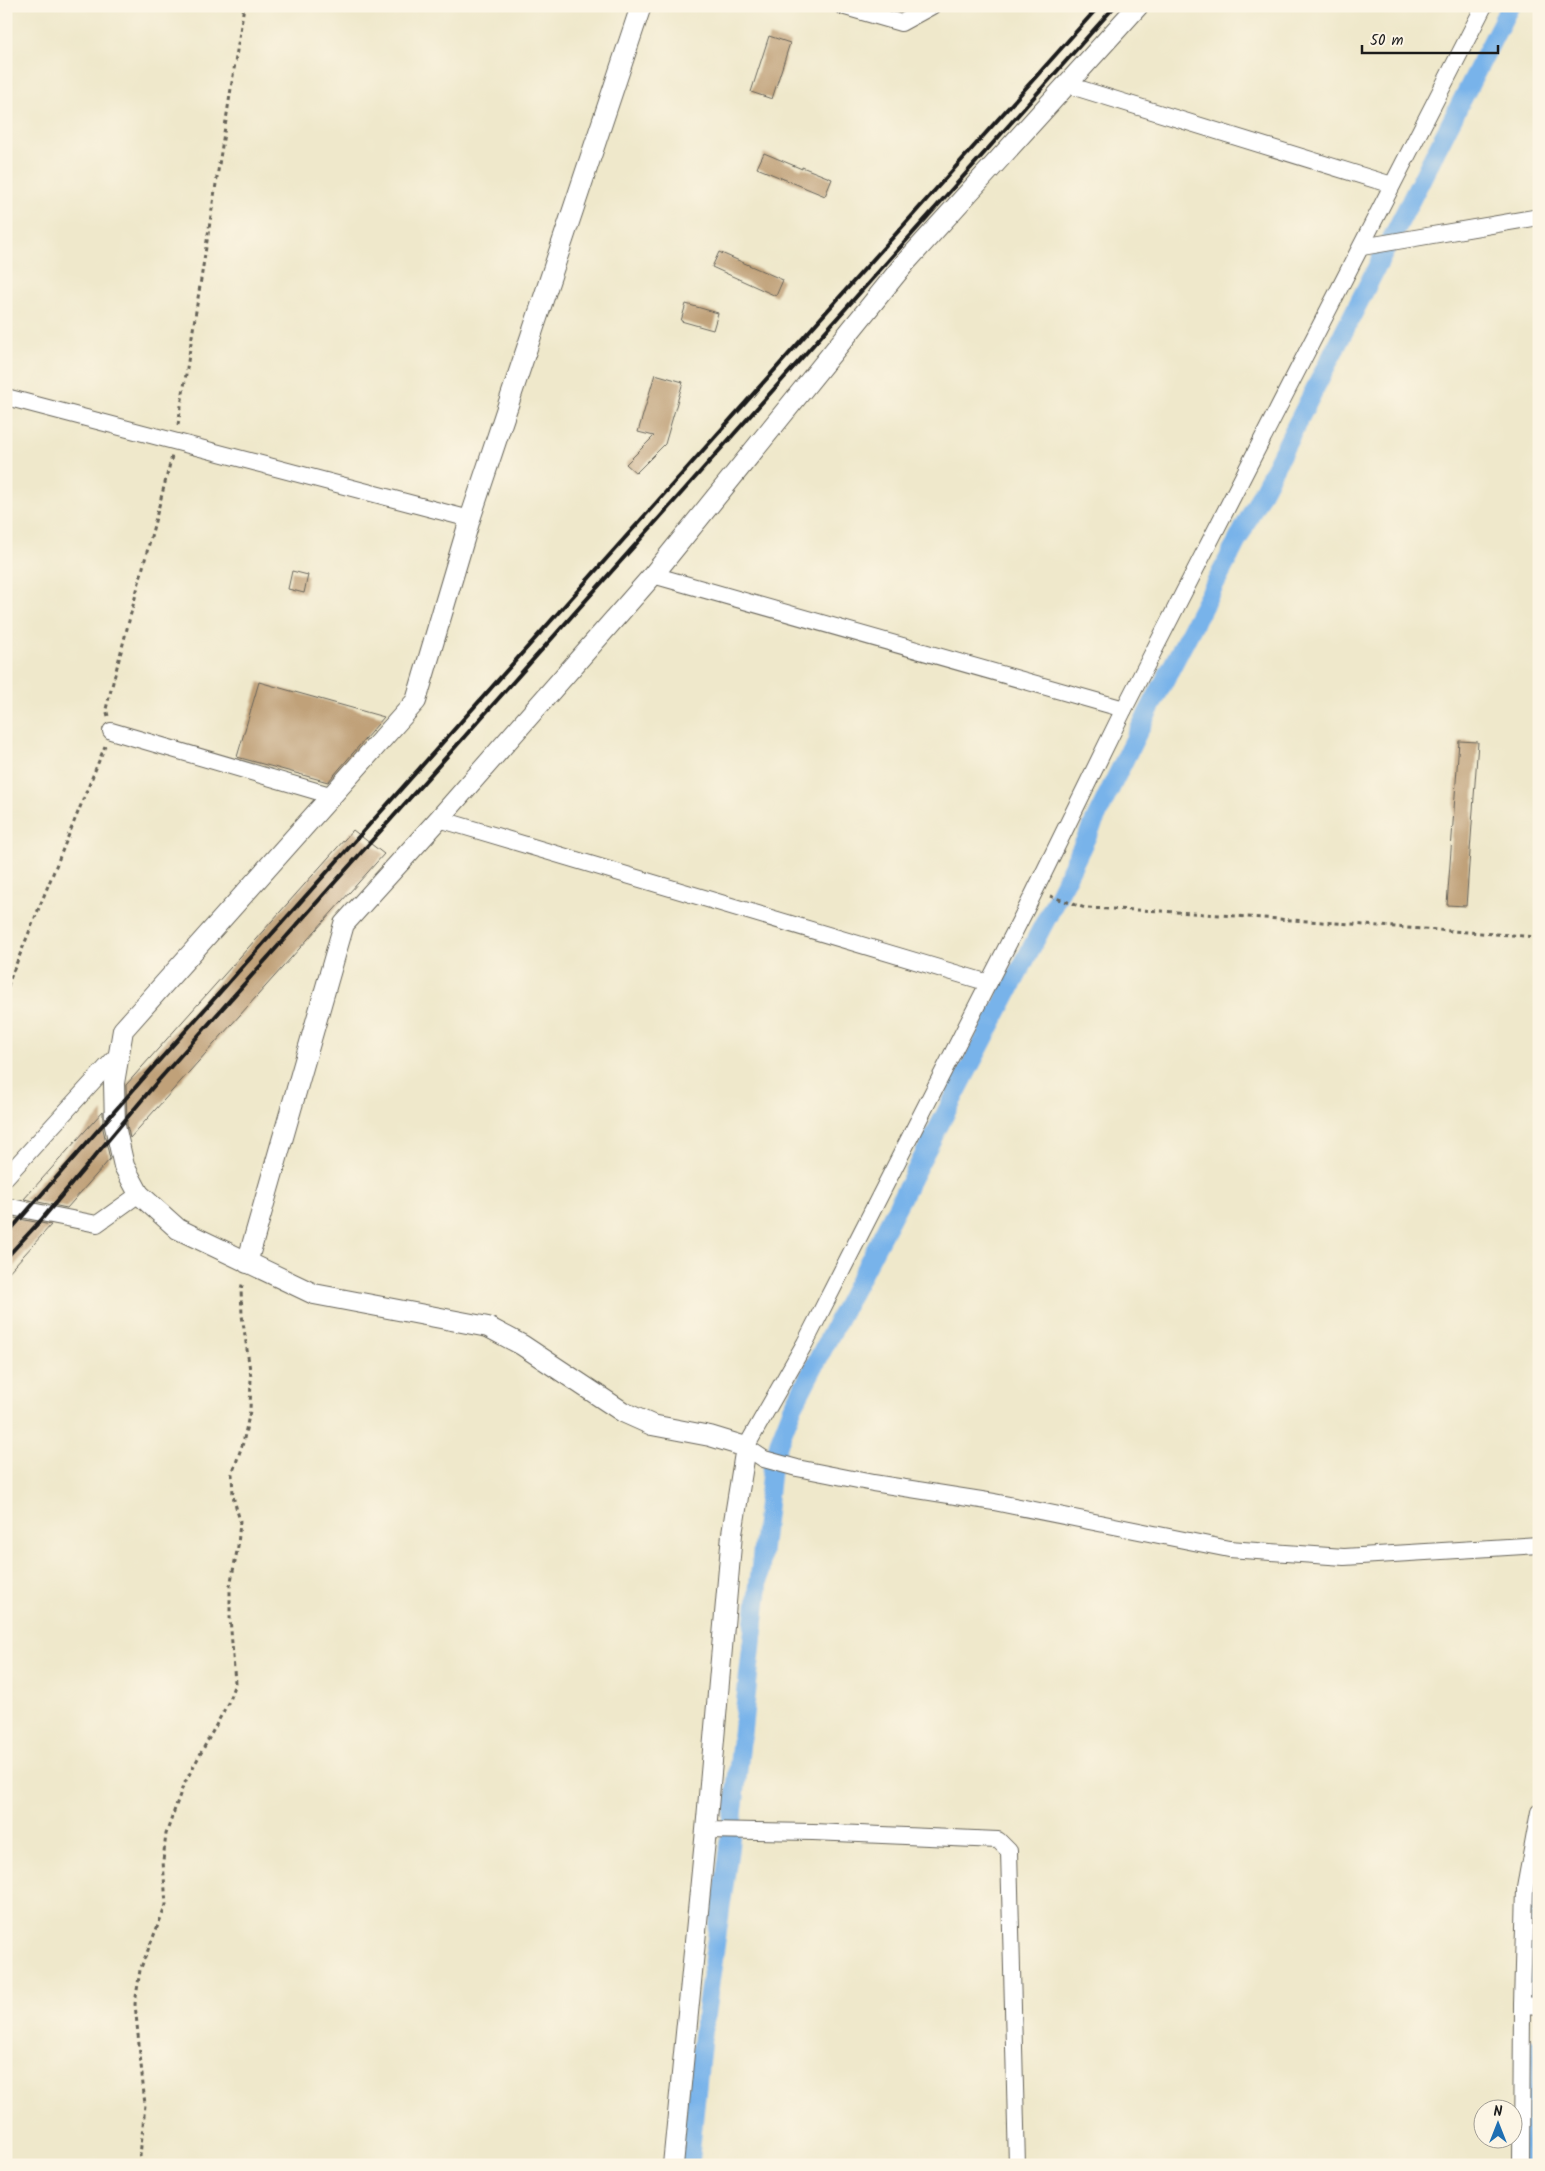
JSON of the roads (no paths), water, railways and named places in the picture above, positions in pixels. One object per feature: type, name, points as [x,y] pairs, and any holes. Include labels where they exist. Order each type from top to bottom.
[{"type":"street","points":[[641,6],[470,519],[416,701],[123,1030],[114,1083],[115,1126],[124,1166],[139,1194],[178,1229],[314,1294],[488,1327],[522,1345],[623,1412],[652,1425],[710,1436],[746,1447],[764,1459],[873,1484],[994,1502],[1229,1549],[1344,1557],[1539,1545]]},
{"type":"street","points":[[842,6],[901,23],[932,6]]},
{"type":"street","points":[[247,1263],[344,924],[439,819],[653,575],[905,263],[1138,6]]},
{"type":"street","points":[[673,2165],[712,1830],[732,1534],[746,1447],[805,1343],[988,984],[1124,709],[1368,246],[1392,185],[1484,6]]},
{"type":"street","points":[[1068,85],[1392,185]]},
{"type":"street","points":[[1368,246],[1539,217]]},
{"type":"street","points":[[6,397],[176,440],[470,519]]},
{"type":"street","points":[[653,575],[1124,709]]},
{"type":"street","points":[[111,731],[333,796]]},
{"type":"street","points":[[439,819],[988,984]]},
{"type":"street","points":[[6,1177],[119,1053]]},
{"type":"street","points":[[6,1206],[98,1224],[139,1194]]},
{"type":"street","points":[[1521,2165],[1525,1888],[1539,1812]]},
{"type":"street","points":[[712,1830],[998,1840],[1009,1851],[1017,2165]]},
{"type":"street","points":[[1522,2005],[1539,2006]]},
{"type":"waterway","points":[[689,2165],[702,2039],[729,1851],[771,1472],[779,1442],[792,1409],[1050,912],[1144,720],[1510,6]]},
{"type":"waterway","points":[[1530,1995],[1534,1915],[1539,1888]]},
{"type":"waterway","points":[[1530,2049],[1531,2165]]},
{"type":"railway","points":[[6,1235],[148,1073],[1099,6]]},
{"type":"railway","points":[[6,1258],[42,1219],[157,1082],[1115,6]]}]
